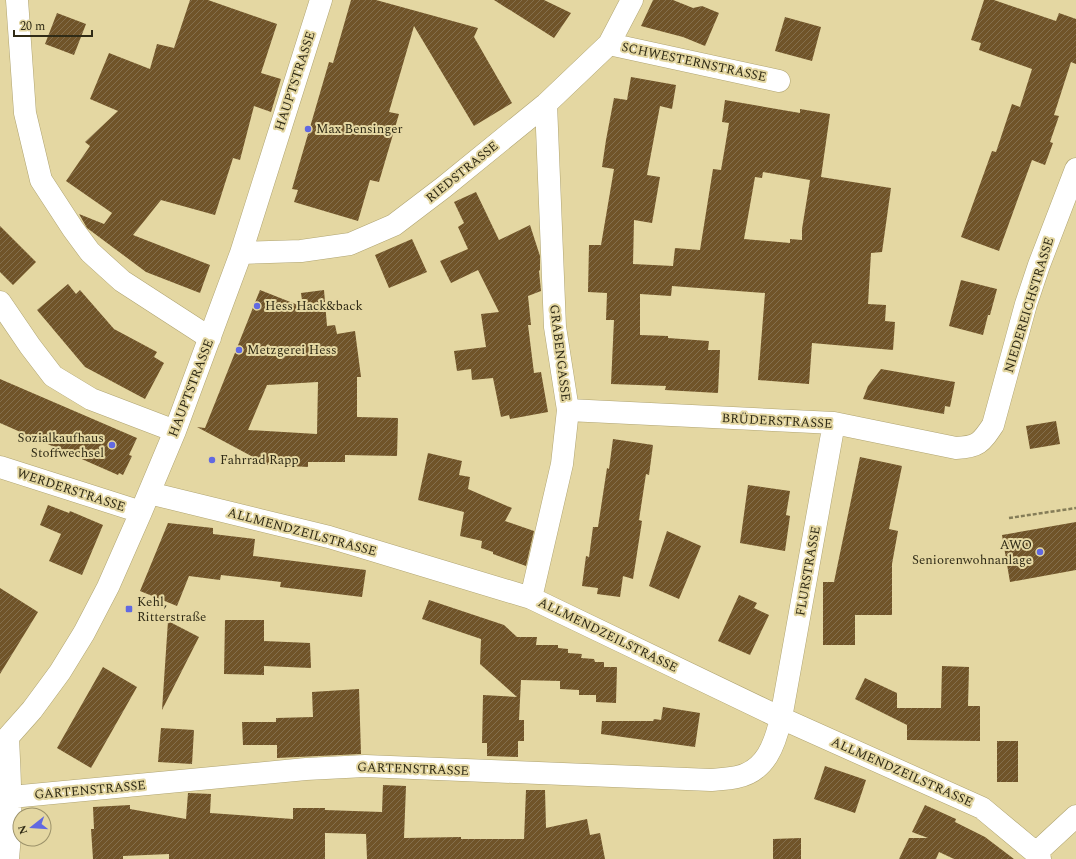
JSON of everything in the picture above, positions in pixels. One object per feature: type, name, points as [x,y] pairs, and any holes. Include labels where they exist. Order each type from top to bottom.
[{"type":"street","points":[[17,0],[25,113],[41,180],[90,252],[122,280],[210,338]]},
{"type":"street","name":"HAUPTSTRASSE","points":[[4,742],[60,672],[84,633],[108,587],[145,503],[175,431],[241,253],[321,0]]},
{"type":"street","name":"RIEDSTRASSE","points":[[241,253],[301,251],[350,244],[394,225],[444,188],[546,104],[609,44],[632,0]]},
{"type":"street","name":"SCHWESTERNSTRASSE","points":[[609,44],[778,81]]},
{"type":"street","name":"GRABENGASSE","points":[[531,598],[562,464],[568,410],[555,327],[546,104]]},
{"type":"street","name":"NIEDEREICHSTRASSE","points":[[982,441],[993,426],[1038,265],[1076,169]]},
{"type":"street","points":[[0,302],[30,346],[53,376],[91,399],[175,431]]},
{"type":"street","name":"BRÜDERSTRASSE","points":[[568,410],[834,423],[956,448],[970,447],[982,441]]},
{"type":"street","name":"FLURSTRASSE","points":[[781,718],[834,423]]},
{"type":"street","name":"WERDERSTRASSE","points":[[0,467],[145,503]]},
{"type":"street","name":"ALLMENDZEILSTRASSE","points":[[145,503],[329,537],[531,598],[781,718],[982,808],[1038,856]]},
{"type":"street","name":"GARTENSTRASSE","points":[[11,797],[306,769],[365,766],[711,780],[737,777],[753,771],[766,759],[776,739],[781,718]]},
{"type":"street","points":[[4,742],[11,797],[10,843],[8,859]]},
{"type":"street","points":[[1038,856],[1072,827]]},
{"type":"path","points":[[1009,518],[1076,508]]},
{"type":"building","points":[[190,0],[208,0],[277,24],[261,73],[281,79],[271,112],[254,106],[240,160],[233,158],[215,215],[161,200],[133,235],[210,265],[200,293],[146,272],[87,228],[79,214],[104,224],[112,213],[66,181],[90,146],[85,142],[118,111],[90,99],[109,53],[150,69],[157,44],[174,48]]},
{"type":"building","points":[[351,0],[376,0],[478,28],[474,37],[512,103],[474,126],[414,26],[389,112],[399,114],[379,182],[370,180],[358,221],[294,202],[298,190],[292,189],[329,62],[333,63]]},
{"type":"building","points":[[494,0],[544,0],[571,13],[554,38]]},
{"type":"building","points":[[653,0],[673,0],[693,8],[702,6],[719,13],[705,46],[683,37],[641,26]]},
{"type":"building","points":[[984,0],[994,0],[1056,21],[1059,13],[1076,19],[1076,64],[1071,62],[1054,115],[1059,116],[1050,142],[1053,143],[1045,165],[1032,160],[999,251],[961,237],[992,151],[996,152],[1012,104],[1020,107],[1032,69],[979,50],[981,43],[971,40]]},
{"type":"building","points":[[57,13],[86,24],[74,55],[45,44]]},
{"type":"building","points":[[785,17],[821,27],[812,61],[775,51]]},
{"type":"building","points":[[631,77],[676,85],[672,109],[660,106],[647,175],[660,177],[652,223],[634,220],[633,264],[673,266],[675,248],[700,250],[713,169],[721,170],[729,123],[722,122],[725,100],[800,113],[800,109],[830,114],[821,177],[891,188],[882,252],[871,253],[868,304],[886,305],[885,321],[895,322],[893,350],[812,343],[809,384],[758,380],[765,293],[672,286],[671,296],[640,294],[640,335],[668,336],[668,338],[709,341],[708,350],[720,350],[718,393],[665,390],[666,386],[611,384],[614,320],[606,320],[607,293],[588,292],[589,245],[601,245],[614,169],[602,167],[614,98],[627,100]],"holes":[[[763,172],[810,180],[802,229],[802,240],[790,239],[790,243],[744,239],[755,177],[762,178]]]},
{"type":"building","points":[[476,192],[499,240],[530,225],[540,256],[539,271],[541,291],[528,296],[531,325],[528,325],[534,373],[541,372],[548,412],[510,419],[509,415],[501,417],[493,378],[472,380],[471,369],[457,371],[454,351],[486,347],[481,314],[499,312],[478,270],[451,283],[440,261],[468,249],[458,227],[464,223],[454,202]]},
{"type":"building","points":[[0,226],[36,262],[13,285],[0,272]]},
{"type":"building","points":[[412,239],[427,272],[389,288],[375,255]]},
{"type":"building","points":[[961,280],[997,289],[983,335],[949,326]]},
{"type":"building","points":[[68,284],[76,294],[80,290],[114,329],[157,352],[154,357],[164,363],[145,399],[85,367],[37,310]]},
{"type":"building","points":[[260,290],[303,307],[301,293],[324,290],[327,326],[335,325],[337,334],[355,331],[361,377],[357,377],[357,417],[398,418],[397,456],[345,455],[345,462],[308,462],[308,467],[252,464],[255,458],[197,427],[205,428]],"holes":[[[318,382],[317,434],[248,430],[267,385]]]},
{"type":"building","points":[[881,369],[955,382],[950,407],[945,406],[944,414],[863,399],[868,386]]},
{"type":"building","points":[[0,379],[137,438],[129,455],[132,456],[123,475],[119,473],[118,475],[0,423]]},
{"type":"building","points":[[1056,421],[1060,444],[1030,449],[1026,426]]},
{"type":"building","points":[[613,439],[653,445],[649,475],[646,474],[639,520],[642,521],[633,579],[623,576],[620,597],[597,594],[598,588],[582,586],[586,556],[589,557],[593,527],[598,527]]},
{"type":"building","points":[[428,453],[462,461],[459,475],[470,477],[468,489],[512,508],[505,521],[534,531],[526,566],[481,548],[482,541],[460,536],[464,512],[418,500]]},
{"type":"building","points":[[860,457],[902,466],[889,529],[898,531],[892,564],[892,615],[855,615],[855,645],[823,645],[823,582],[834,582]]},
{"type":"building","points":[[748,485],[790,491],[786,515],[790,516],[785,551],[740,543]]},
{"type":"building","points":[[48,505],[69,513],[70,511],[103,525],[82,575],[49,561],[61,534],[40,525]]},
{"type":"building","name":"AWO Seniorenwohnanlage","points":[[1076,522],[1076,570],[1010,582],[1002,535]]},
{"type":"building","points":[[168,523],[213,528],[213,534],[255,539],[253,556],[366,570],[362,597],[280,587],[281,582],[221,575],[220,580],[189,576],[177,606],[140,591]]},
{"type":"building","points":[[667,531],[701,546],[679,599],[649,586]]},
{"type":"building","points":[[0,588],[38,612],[0,674]]},
{"type":"building","points":[[739,595],[757,603],[754,608],[769,615],[750,655],[718,641]]},
{"type":"building","points":[[429,600],[504,625],[517,637],[537,637],[536,645],[558,645],[558,648],[568,649],[568,653],[582,654],[581,658],[594,659],[595,662],[604,662],[604,667],[617,667],[616,703],[596,702],[596,695],[579,695],[579,690],[560,689],[560,681],[521,680],[519,720],[524,720],[524,741],[518,741],[518,757],[487,756],[487,743],[482,743],[483,695],[517,697],[480,664],[481,639],[422,619]]},
{"type":"building","points":[[225,620],[264,620],[264,641],[310,643],[311,668],[264,666],[264,675],[224,674]]},
{"type":"building","points":[[168,621],[199,637],[162,710]]},
{"type":"building","points":[[942,666],[969,667],[968,706],[980,706],[980,741],[907,740],[907,725],[855,699],[865,678],[897,693],[897,708],[941,708]]},
{"type":"building","points":[[103,667],[137,687],[91,768],[57,748]]},
{"type":"building","points":[[359,689],[361,754],[277,758],[277,745],[243,745],[242,722],[276,722],[276,718],[313,717],[312,692]]},
{"type":"building","points":[[663,707],[700,713],[695,747],[601,734],[602,721],[661,720]]},
{"type":"building","points":[[161,728],[194,730],[192,764],[158,762]]},
{"type":"building","points":[[997,741],[1018,741],[1018,782],[997,782]]},
{"type":"building","points":[[825,766],[866,780],[855,813],[814,799]]},
{"type":"building","points":[[383,785],[406,786],[404,838],[461,837],[461,839],[524,839],[526,790],[545,790],[546,828],[587,819],[590,835],[600,833],[605,859],[367,859],[366,834],[325,833],[325,859],[169,859],[169,854],[123,856],[123,859],[93,859],[91,829],[94,829],[93,807],[130,805],[130,809],[186,819],[188,793],[211,794],[210,813],[293,819],[293,808],[325,808],[325,810],[382,812]]},
{"type":"building","points":[[925,805],[956,819],[955,822],[985,837],[1014,859],[954,859],[939,852],[936,859],[899,859],[909,838],[928,838],[912,832]]},
{"type":"building","points":[[801,838],[801,859],[773,859],[773,839]]},
{"type":"place","name":"Max Bensinger","points":[[308,129]]},
{"type":"place","name":"Hess Hack&back","points":[[257,306]]},
{"type":"place","name":"Metzgerei Hess","points":[[239,350]]},
{"type":"place","name":"Sozialkaufhaus Stoffwechsel","points":[[112,445]]},
{"type":"place","name":"Fahrrad Rapp","points":[[212,460]]},
{"type":"place","name":"AWO Seniorenwohnanlage","points":[[1040,552]]},
{"type":"place","name":"Kehl, Ritterstraße","points":[[129,609]]}]
